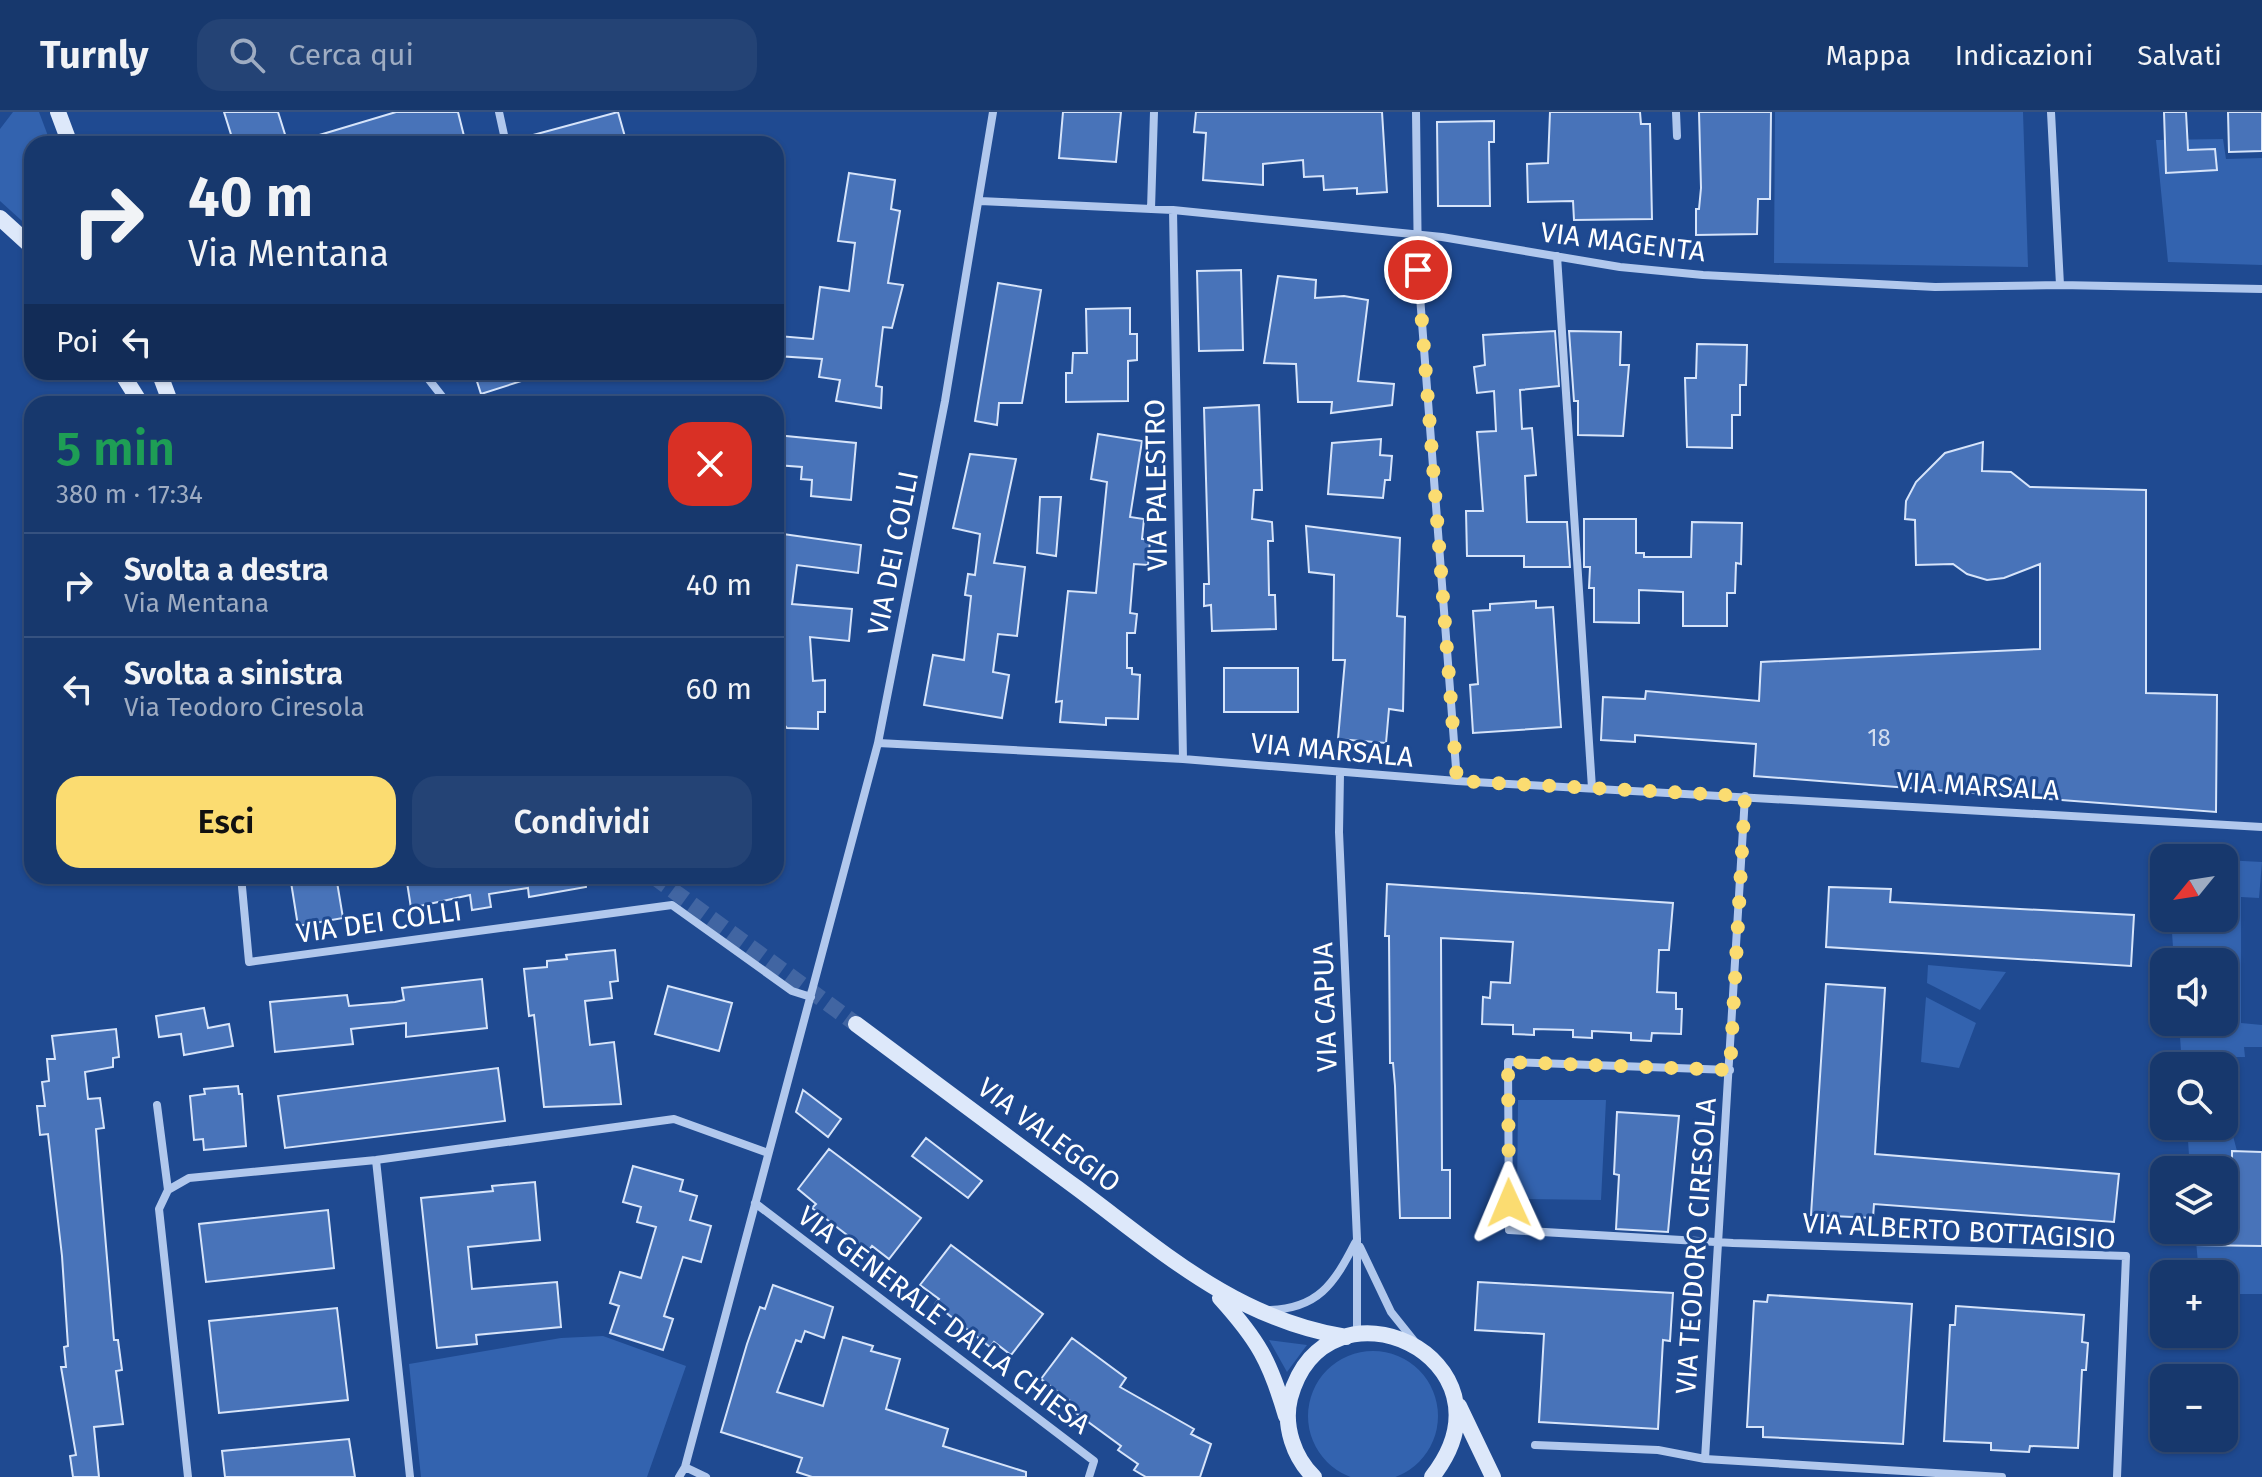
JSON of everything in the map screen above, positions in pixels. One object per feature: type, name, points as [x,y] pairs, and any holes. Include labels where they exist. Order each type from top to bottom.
[{"type":"main road","points":[[58,112],[67,136]]},
{"type":"main road","points":[[0,218],[24,240]]},
{"type":"main road","name":"VIA VALEGGIO","points":[[856,1024],[1211,1288],[1253,1310],[1305,1330],[1351,1335],[1377,1332],[1417,1345]]},
{"type":"main road","name":"VIA VALEGGIO","points":[[1211,1288],[1251,1333],[1269,1361],[1296,1452],[1314,1477]]},
{"type":"main road","points":[[1288,1425],[1289,1402],[1296,1381],[1308,1362],[1325,1347],[1351,1335]]},
{"type":"main road","points":[[1417,1345],[1440,1366],[1448,1379],[1493,1477]]},
{"type":"main road","points":[[1432,1477],[1448,1456],[1456,1431],[1456,1404],[1448,1379]]},
{"type":"street","points":[[499,112],[504,136]]},
{"type":"street","name":"VIA DEI COLLI","points":[[679,1477],[685,1467],[878,743],[980,201],[993,112]]},
{"type":"street","points":[[1151,209],[1154,112]]},
{"type":"street","points":[[1416,112],[1417,235],[1457,781]]},
{"type":"street","points":[[1676,112],[1677,136]]},
{"type":"street","points":[[2051,112],[2060,285]]},
{"type":"street","name":"VIA MAGENTA","points":[[980,201],[1173,210],[1417,235],[1703,275],[1935,287],[2060,285],[2262,289]]},
{"type":"street","name":"VIA PALESTRO","points":[[1173,210],[1183,759]]},
{"type":"street","points":[[1557,256],[1592,788]]},
{"type":"street","points":[[429,380],[442,396]]},
{"type":"street","name":"VIA MARSALA","points":[[878,743],[1183,759],[1340,774],[2262,827]]},
{"type":"street","name":"VIA CAPUA","points":[[1340,774],[1339,832],[1357,1239],[1351,1335]]},
{"type":"street","name":"VIA TEODORO CIRESOLA","points":[[1705,1459],[1745,796]]},
{"type":"street","name":"VIA DEI COLLI","points":[[242,884],[249,962],[672,905],[792,991],[811,997]]},
{"type":"street","points":[[1718,1243],[1509,1230],[1508,1062],[1730,1070]]},
{"type":"street","points":[[157,1105],[168,1190],[159,1209],[188,1477]]},
{"type":"street","points":[[168,1190],[189,1178],[376,1160],[674,1119],[768,1153]]},
{"type":"street","points":[[376,1160],[410,1477]]},
{"type":"street","name":"VIA GENERALE DALLA CHIESA","points":[[755,1203],[1094,1461],[1089,1477]]},
{"type":"street","points":[[1253,1310],[1306,1303],[1322,1294],[1336,1279],[1357,1239]]},
{"type":"street","name":"VIA CAPUA","points":[[1357,1239],[1370,1274],[1391,1312],[1417,1345]]},
{"type":"street","name":"VIA ALBERTO BOTTAGISIO","points":[[1718,1243],[2126,1256],[2117,1477]]},
{"type":"street","points":[[1535,1445],[1658,1450],[1705,1459],[2002,1477]]},
{"type":"street","points":[[685,1467],[706,1477]]},
{"type":"shaded area","points":[[13,112],[39,112],[48,136],[24,136],[24,223],[0,201],[0,129]]},
{"type":"shaded area","points":[[1775,112],[2023,112],[2028,267],[1774,263]]},
{"type":"shaded area","points":[[2223,139],[2226,159],[2262,158],[2262,265],[2168,262],[2156,140]]},
{"type":"shaded area","points":[[2238,861],[2262,862],[2259,898],[2241,897],[2241,1023],[2262,1025],[2262,1047],[2244,1047],[2245,1057],[2238,1057],[2238,1052],[2181,1052],[2180,1036],[2238,1036],[2238,948],[2173,948],[2172,932],[2238,932]]},
{"type":"shaded area","points":[[1928,965],[2006,972],[1980,1010],[1927,983]]},
{"type":"shaded area","points":[[1926,997],[1976,1023],[1959,1068],[1921,1062]]},
{"type":"shaded area","points":[[1518,1100],[1606,1100],[1601,1200],[1517,1199]]},
{"type":"shaded area","points":[[2188,1140],[2234,1140],[2237,1151],[2262,1155],[2262,1294],[2238,1294],[2238,1260],[2198,1260],[2196,1244],[2238,1244],[2238,1156],[2189,1156]]},
{"type":"shaded area","points":[[603,1336],[686,1366],[647,1477],[421,1477],[409,1364],[561,1338]]},
{"type":"shaded area","points":[[1269,1340],[1307,1345],[1287,1372]]},
{"type":"shaded area","points":[[1360,1352],[1386,1352],[1409,1362],[1427,1380],[1437,1403],[1437,1429],[1427,1452],[1409,1470],[1392,1478],[1354,1478],[1337,1470],[1319,1452],[1309,1429],[1309,1403],[1319,1380],[1337,1362]]},
{"type":"building","points":[[224,112],[278,112],[286,136],[232,136]]},
{"type":"building","points":[[396,112],[458,112],[464,136],[316,136]]},
{"type":"building","points":[[618,112],[625,136],[529,136]]},
{"type":"building","points":[[1063,112],[1121,112],[1116,162],[1059,158]]},
{"type":"building","points":[[1196,112],[1382,112],[1387,192],[1357,194],[1357,188],[1324,190],[1323,176],[1304,177],[1303,160],[1263,164],[1263,185],[1203,180],[1206,133],[1194,132]]},
{"type":"building","points":[[1550,112],[1640,112],[1641,124],[1650,124],[1652,219],[1574,220],[1573,201],[1528,202],[1527,164],[1548,163]]},
{"type":"building","points":[[1699,112],[1771,112],[1770,199],[1758,199],[1757,234],[1696,235],[1696,209],[1699,209],[1701,188]]},
{"type":"building","points":[[2164,112],[2186,112],[2188,150],[2215,149],[2217,170],[2166,173]]},
{"type":"building","points":[[2228,112],[2262,112],[2262,151],[2229,152]]},
{"type":"building","points":[[1494,121],[1494,142],[1489,142],[1490,206],[1438,206],[1437,122]]},
{"type":"building","points":[[849,173],[895,180],[891,209],[900,211],[888,283],[903,285],[892,328],[883,327],[876,386],[882,387],[881,408],[836,401],[840,380],[819,377],[822,359],[784,356],[784,336],[813,339],[820,287],[849,291],[855,243],[838,241]]},
{"type":"building","points":[[1241,270],[1243,350],[1199,351],[1197,271]]},
{"type":"building","points":[[1278,276],[1316,280],[1315,298],[1344,296],[1368,300],[1358,381],[1394,384],[1392,405],[1331,413],[1332,402],[1298,402],[1296,364],[1264,363]]},
{"type":"building","points":[[998,283],[1041,290],[1022,403],[999,403],[997,425],[975,421]]},
{"type":"building","points":[[1130,308],[1130,334],[1137,334],[1137,360],[1128,361],[1128,401],[1066,402],[1066,373],[1072,373],[1073,353],[1087,353],[1086,309]]},
{"type":"building","points":[[1555,331],[1559,386],[1520,390],[1522,429],[1532,428],[1536,475],[1525,476],[1527,522],[1567,522],[1570,567],[1524,567],[1524,556],[1467,556],[1466,511],[1483,511],[1477,432],[1496,431],[1494,391],[1477,393],[1474,367],[1485,365],[1483,335]]},
{"type":"building","points":[[1569,331],[1621,332],[1620,365],[1629,365],[1623,436],[1578,435],[1578,401],[1574,401]]},
{"type":"building","points":[[1697,344],[1747,345],[1746,385],[1740,385],[1740,415],[1732,415],[1732,448],[1687,447],[1685,378],[1696,378]]},
{"type":"building","points":[[477,380],[525,380],[481,394]]},
{"type":"building","points":[[1259,405],[1262,490],[1254,490],[1252,519],[1272,522],[1273,541],[1268,541],[1269,595],[1275,595],[1276,629],[1212,631],[1211,605],[1204,606],[1204,584],[1209,584],[1204,408]]},
{"type":"building","points":[[1098,434],[1142,441],[1130,517],[1144,519],[1142,539],[1150,540],[1148,565],[1134,564],[1130,613],[1137,614],[1135,633],[1127,633],[1127,668],[1132,668],[1132,674],[1140,675],[1138,719],[1106,718],[1106,725],[1060,722],[1062,701],[1056,702],[1068,591],[1096,593],[1107,482],[1091,479]]},
{"type":"building","points":[[784,436],[856,443],[851,500],[811,496],[812,480],[801,479],[802,467],[784,466]]},
{"type":"building","points":[[1381,439],[1380,455],[1392,456],[1390,480],[1385,480],[1383,498],[1328,494],[1332,443]]},
{"type":"building","points":[[1983,442],[1982,471],[2011,472],[2030,487],[2146,490],[2146,693],[2217,695],[2216,812],[1754,776],[1756,744],[1635,735],[1635,742],[1601,740],[1603,697],[1645,699],[1646,691],[1759,701],[1761,662],[2040,649],[2040,564],[2004,578],[1987,580],[1967,574],[1953,564],[1916,565],[1915,520],[1905,519],[1906,501],[1916,482],[1945,453]]},
{"type":"building","points":[[970,454],[1016,459],[994,563],[1025,567],[1017,636],[998,634],[993,672],[1009,675],[1002,718],[924,705],[933,655],[964,660],[971,596],[965,595],[968,574],[975,575],[980,534],[953,528]]},
{"type":"building","points":[[1040,497],[1061,497],[1056,556],[1037,553]]},
{"type":"building","points":[[1584,519],[1636,519],[1636,553],[1644,553],[1644,557],[1691,557],[1692,522],[1742,523],[1741,564],[1736,563],[1735,593],[1727,593],[1727,626],[1683,626],[1683,592],[1639,590],[1639,623],[1594,622],[1594,588],[1589,588],[1590,567],[1584,567]]},
{"type":"building","points":[[1306,526],[1400,538],[1397,616],[1405,617],[1403,711],[1389,709],[1386,743],[1338,739],[1345,660],[1333,660],[1334,575],[1309,572]]},
{"type":"building","points":[[784,534],[861,545],[858,573],[797,565],[792,604],[852,609],[849,641],[810,637],[813,681],[825,680],[825,712],[818,712],[818,729],[787,728],[784,724]]},
{"type":"building","points":[[1536,601],[1536,608],[1553,607],[1561,727],[1473,733],[1470,685],[1478,684],[1473,611],[1490,610],[1490,604]]},
{"type":"building","points":[[1224,668],[1298,668],[1298,712],[1224,712]]},
{"type":"building","points":[[291,884],[337,884],[343,918],[298,926]]},
{"type":"building","points":[[407,884],[586,884],[586,887],[529,897],[528,888],[489,894],[491,907],[472,910],[470,895],[411,908]]},
{"type":"building","points":[[1387,884],[1673,903],[1669,950],[1659,950],[1657,992],[1676,993],[1676,1009],[1682,1009],[1681,1034],[1652,1033],[1651,1041],[1631,1040],[1631,1033],[1592,1031],[1592,1038],[1573,1037],[1573,1030],[1534,1029],[1534,1035],[1513,1034],[1513,1025],[1482,1024],[1483,997],[1490,998],[1491,982],[1510,983],[1513,942],[1441,938],[1442,1170],[1450,1170],[1450,1218],[1400,1218],[1395,1086],[1393,1063],[1390,1063],[1389,936],[1385,936]]},
{"type":"building","points":[[1829,887],[1891,889],[1890,902],[2134,915],[2131,966],[1826,947]]},
{"type":"building","points":[[615,950],[618,981],[610,982],[612,998],[585,1001],[590,1045],[614,1042],[621,1104],[544,1107],[534,1015],[529,1016],[524,969],[547,967],[547,961],[567,959],[566,955]]},
{"type":"building","points":[[482,979],[487,1028],[406,1037],[406,1023],[351,1029],[353,1044],[275,1052],[270,1002],[347,995],[349,1006],[395,1002],[404,1000],[402,988]]},
{"type":"building","points":[[1826,984],[1885,988],[1875,1154],[2119,1174],[2114,1222],[1874,1204],[1873,1218],[1811,1215]]},
{"type":"building","points":[[668,986],[732,1003],[719,1051],[655,1034]]},
{"type":"building","points":[[204,1008],[208,1028],[229,1024],[233,1046],[184,1055],[181,1034],[159,1037],[156,1016]]},
{"type":"building","points":[[116,1029],[119,1057],[113,1058],[113,1067],[85,1072],[88,1099],[100,1098],[104,1128],[96,1129],[114,1340],[118,1340],[122,1370],[116,1371],[123,1424],[94,1427],[99,1477],[73,1477],[70,1456],[76,1455],[61,1367],[66,1367],[64,1347],[68,1346],[62,1256],[48,1134],[40,1135],[37,1106],[45,1106],[42,1082],[49,1081],[47,1059],[55,1059],[52,1036]]},
{"type":"building","points":[[498,1068],[505,1121],[285,1148],[278,1096]]},
{"type":"building","points":[[238,1086],[239,1094],[242,1094],[246,1146],[204,1150],[203,1139],[194,1140],[190,1096],[205,1094],[204,1089]]},
{"type":"building","points":[[803,1090],[841,1119],[828,1137],[796,1112]]},
{"type":"building","points":[[1617,1112],[1679,1116],[1668,1232],[1616,1229],[1619,1175],[1614,1174]]},
{"type":"building","points":[[926,1138],[982,1181],[968,1198],[912,1156]]},
{"type":"building","points":[[829,1149],[921,1218],[889,1259],[872,1246],[868,1251],[834,1225],[812,1208],[816,1204],[798,1189]]},
{"type":"building","points":[[2232,1151],[2262,1152],[2262,1246],[2194,1245],[2238,1244],[2238,1156],[2232,1156]]},
{"type":"building","points":[[633,1166],[683,1180],[680,1191],[697,1196],[690,1220],[711,1226],[701,1262],[683,1257],[664,1316],[673,1319],[663,1350],[610,1333],[619,1306],[610,1303],[620,1272],[641,1278],[656,1227],[637,1222],[641,1207],[623,1202]]},
{"type":"building","points":[[535,1182],[540,1240],[468,1247],[472,1289],[557,1282],[561,1327],[476,1335],[477,1344],[437,1348],[421,1198],[493,1191],[492,1186]]},
{"type":"building","points":[[328,1210],[334,1268],[206,1282],[199,1224]]},
{"type":"building","points":[[951,1245],[1043,1314],[1011,1355],[994,1342],[990,1347],[935,1304],[939,1299],[920,1285]]},
{"type":"building","points":[[1478,1282],[1673,1293],[1670,1341],[1663,1340],[1658,1429],[1539,1422],[1544,1334],[1475,1330]]},
{"type":"building","points":[[773,1285],[833,1307],[824,1338],[805,1331],[801,1342],[796,1340],[777,1392],[823,1406],[843,1337],[873,1346],[871,1351],[900,1359],[886,1409],[948,1429],[943,1446],[1026,1472],[1026,1477],[812,1477],[797,1472],[802,1458],[721,1432],[760,1307],[765,1309]]},
{"type":"building","points":[[1768,1295],[1912,1304],[1903,1444],[1763,1437],[1763,1427],[1747,1427],[1754,1301],[1767,1302]]},
{"type":"building","points":[[1956,1306],[2084,1315],[2082,1342],[2088,1343],[2086,1370],[2082,1370],[2078,1448],[2030,1446],[2029,1452],[1991,1450],[1991,1443],[1944,1441],[1950,1325],[1955,1325]]},
{"type":"building","points":[[337,1308],[348,1400],[219,1413],[209,1321]]},
{"type":"building","points":[[1072,1338],[1126,1378],[1120,1387],[1194,1429],[1191,1434],[1211,1444],[1200,1477],[1146,1477],[1134,1470],[1138,1464],[1118,1450],[1121,1446],[1065,1405],[1069,1400],[1041,1379]]},
{"type":"building","points":[[349,1439],[355,1477],[225,1477],[222,1451]]},
{"type":"tunnel","points":[[664,884],[856,1024]]},
{"type":"route","points":[[1418,270],[1457,781],[1745,796],[1730,1070],[1508,1062],[1509,1203]]}]
